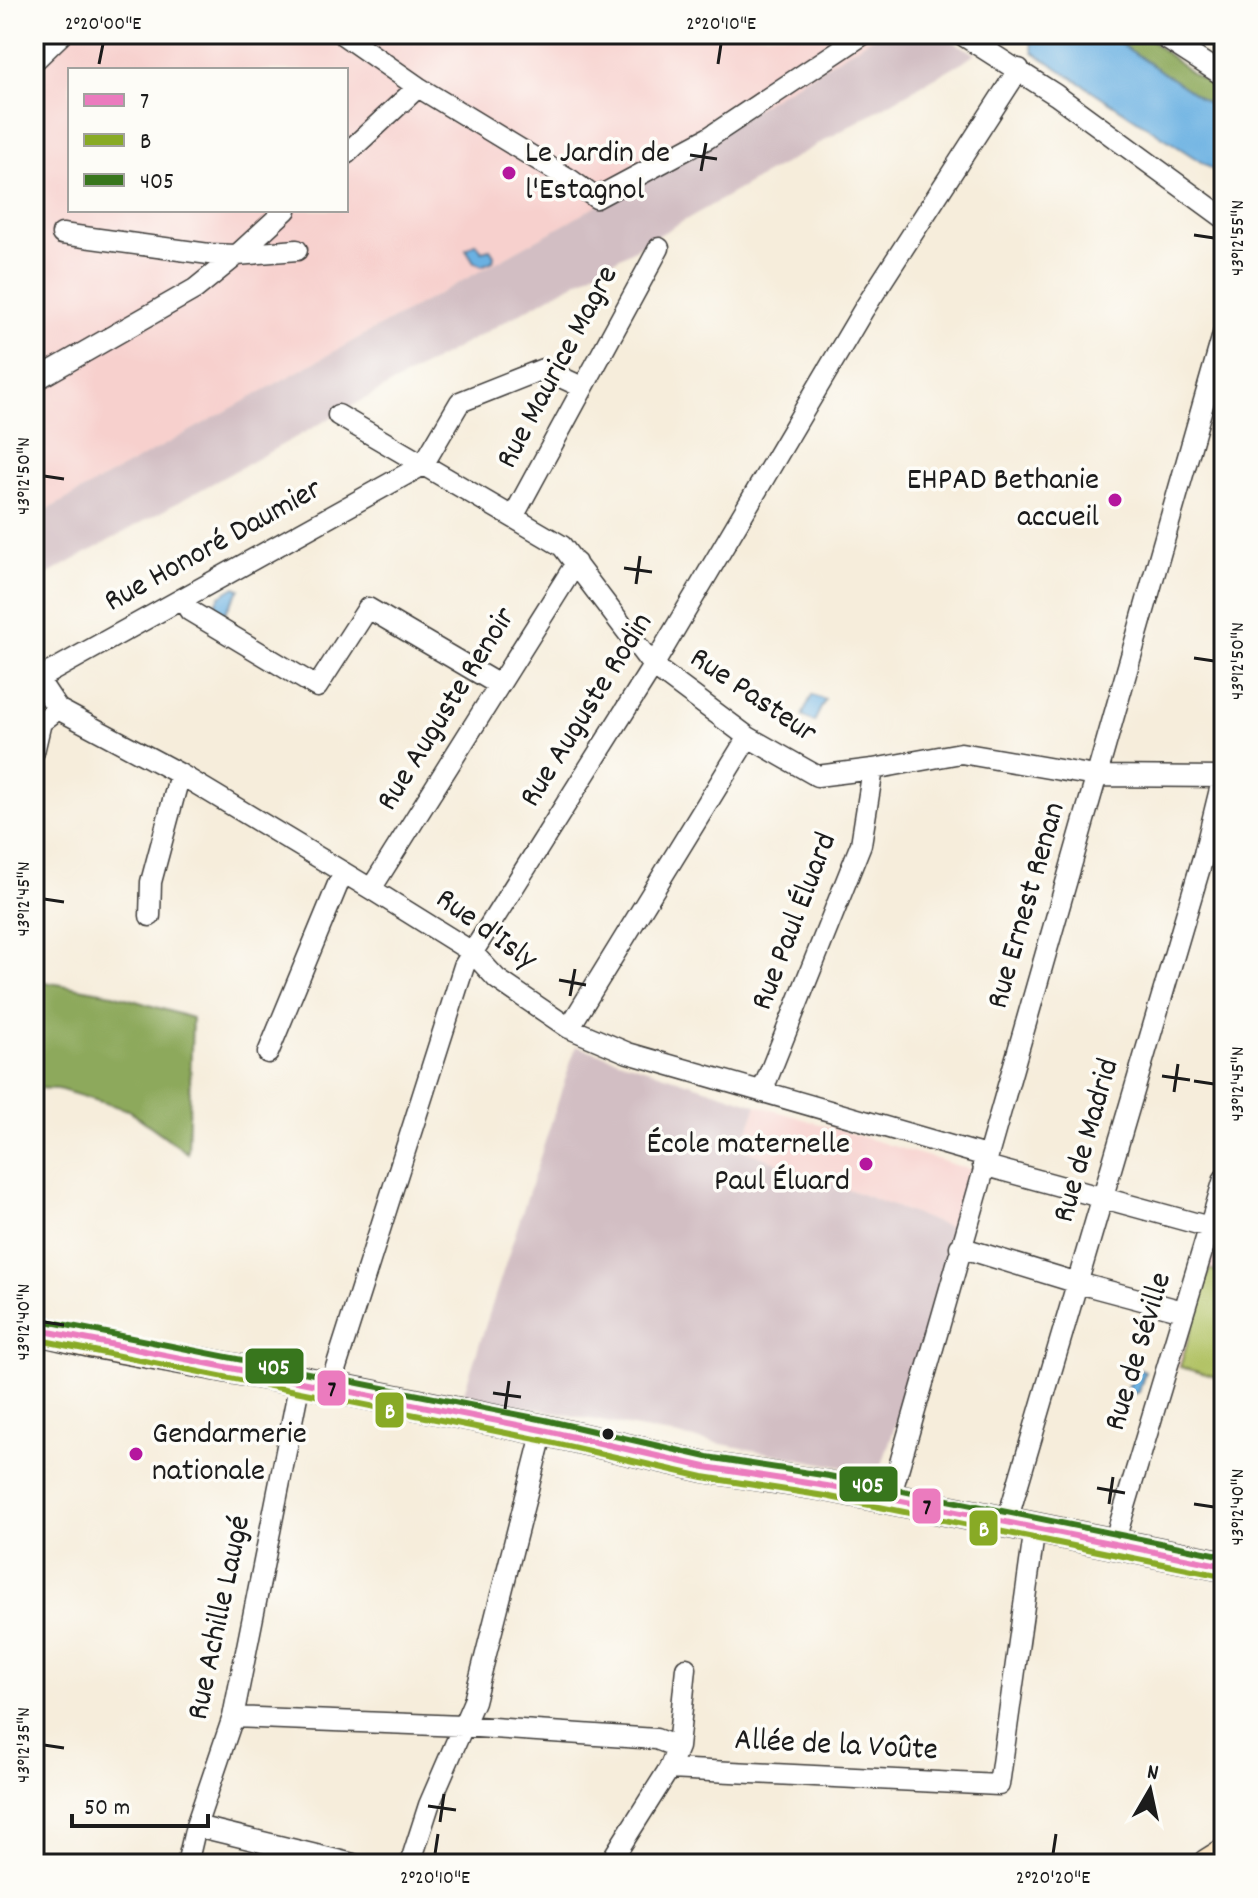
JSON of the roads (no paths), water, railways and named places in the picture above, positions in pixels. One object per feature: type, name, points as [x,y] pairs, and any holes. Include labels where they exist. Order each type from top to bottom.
[{"type":"main road","points":[[34,1329],[330,1386],[705,1467],[890,1498],[1224,1566]]},
{"type":"main road","points":[[1208,1864],[1224,1854]]},
{"type":"street","points":[[34,61],[62,34]]},
{"type":"street","points":[[342,34],[418,87],[596,198],[708,138],[864,34]]},
{"type":"street","points":[[1159,34],[1224,76]]},
{"type":"street","points":[[965,36],[1019,69],[1224,218]]},
{"type":"street","name":"Rue Auguste Rodin","points":[[330,1386],[464,966],[653,666],[864,309],[1019,69]]},
{"type":"street","points":[[348,152],[418,87]]},
{"type":"street","points":[[34,381],[195,289],[284,212]]},
{"type":"street","points":[[62,234],[209,254],[297,250]]},
{"type":"street","name":"Rue Maurice Magre","points":[[513,517],[659,248]]},
{"type":"street","name":"Rue Ernest Renan","points":[[890,1498],[1224,331]]},
{"type":"street","points":[[423,465],[460,402],[543,369],[582,387]]},
{"type":"street","name":"Rue Pasteur","points":[[338,415],[562,546],[653,666],[748,737],[817,776],[961,753],[1095,776],[1224,777]]},
{"type":"street","name":"Rue Honoré Daumier","points":[[36,680],[423,465]]},
{"type":"street","name":"Rue Auguste Renoir","points":[[371,889],[576,563]]},
{"type":"street","points":[[182,599],[190,611],[317,687],[368,608],[499,685]]},
{"type":"street","name":"Rue d'Isly","points":[[36,680],[58,709],[180,774],[472,952],[497,979],[569,1028],[628,1053],[1102,1198],[1217,1229]]},
{"type":"street","points":[[34,752],[38,723],[58,709]]},
{"type":"street","points":[[569,1028],[748,737]]},
{"type":"street","name":"Rue Paul Éluard","points":[[762,1092],[861,844],[873,769]]},
{"type":"street","points":[[150,916],[151,882],[180,774]]},
{"type":"street","name":"Rue de Madrid","points":[[999,1785],[1021,1524],[1078,1283],[1224,777]]},
{"type":"street","points":[[268,1053],[343,872]]},
{"type":"street","name":"Rue de Séville","points":[[1114,1543],[1183,1311],[1217,1229],[1224,1179]]},
{"type":"street","points":[[960,1247],[1183,1311]]},
{"type":"street","name":"Rue Achille Laugé","points":[[187,1864],[196,1826],[233,1717],[300,1381]]},
{"type":"street","points":[[410,1864],[429,1805],[474,1701],[543,1430]]},
{"type":"street","points":[[609,1864],[669,1769],[678,1747],[686,1668]]},
{"type":"street","points":[[233,1717],[462,1726],[656,1739],[678,1747]]},
{"type":"street","name":"Allée de la Voûte","points":[[669,1769],[999,1785]]},
{"type":"street","points":[[196,1826],[353,1864]]},
{"type":"water","points":[[1029,34],[1106,34],[1224,114],[1224,177],[1033,52]]},
{"type":"water","points":[[476,243],[482,251],[490,249],[494,255],[493,261],[482,266],[474,262],[466,249]]},
{"type":"water","points":[[235,587],[240,589],[225,613],[214,606],[220,596]]},
{"type":"water","points":[[812,695],[825,700],[814,722],[802,716]]},
{"type":"water","points":[[1135,1369],[1145,1371],[1139,1392],[1132,1394],[1127,1387]]},
{"type":"place","name":"Le Jardin de l'Estagnol","points":[[509,173]]},
{"type":"place","name":"EHPAD Bethanie accueil","points":[[1115,500]]},
{"type":"place","name":"École maternelle Paul Éluard","points":[[866,1164]]},
{"type":"place","name":"Gendarmerie nationale","points":[[136,1454]]}]
